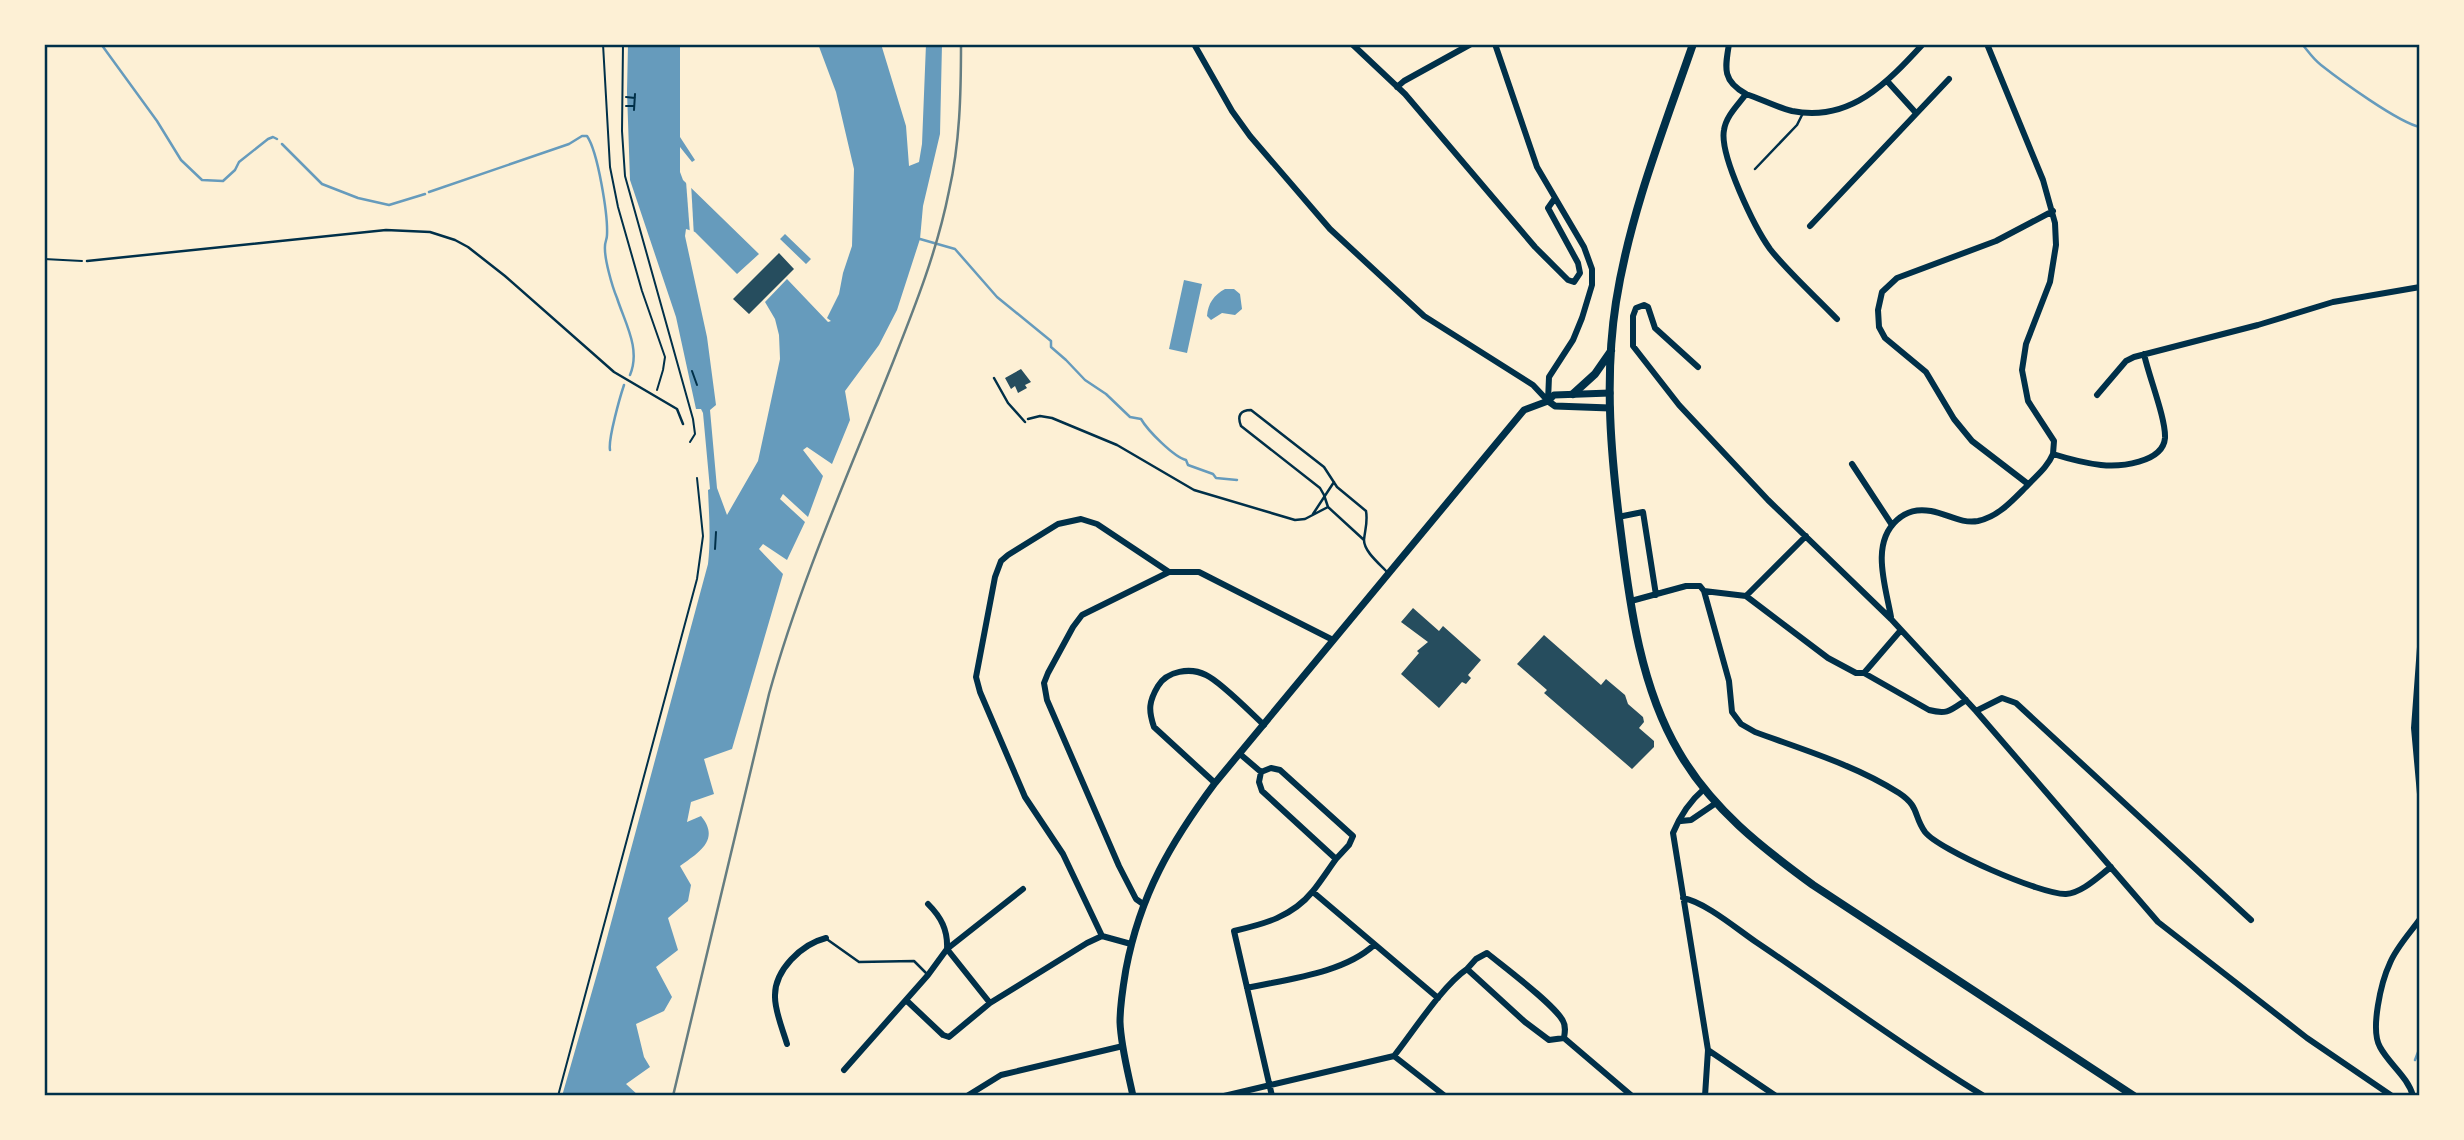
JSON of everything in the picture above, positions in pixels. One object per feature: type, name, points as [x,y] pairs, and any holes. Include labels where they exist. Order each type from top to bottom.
[{"type":"main road","points":[[1693,44],[1632,229],[1616,303],[1611,351],[1611,456],[1631,601],[1646,671],[1671,738],[1704,789],[1767,852],[2134,1096]]},
{"type":"main road","points":[[1573,394],[1595,374],[1611,351]]},
{"type":"street","points":[[1194,44],[1232,111],[1250,136],[1330,229],[1424,316],[1533,385],[1555,406],[1610,408]]},
{"type":"street","points":[[1352,44],[1397,87],[1535,247],[1568,280],[1574,282],[1580,273],[1577,263],[1548,208],[1555,198]]},
{"type":"street","points":[[1397,87],[1471,44]]},
{"type":"street","points":[[1495,44],[1537,167],[1591,261],[1590,295],[1573,340],[1549,377],[1548,401]]},
{"type":"street","points":[[1729,44],[1725,67],[1727,75],[1738,89],[1788,110],[1803,113],[1826,112],[1861,101],[1888,82],[1923,44]]},
{"type":"street","points":[[1891,619],[1881,558],[1882,543],[1892,525],[1908,511],[1920,510],[1933,511],[1961,520],[1985,519],[2011,502],[2045,468],[2053,454],[2054,441],[2028,401],[2022,370],[2026,344],[2048,291],[2055,257],[2053,211],[1987,44]]},
{"type":"street","points":[[1810,226],[1949,79]]},
{"type":"street","points":[[1888,82],[1916,113]]},
{"type":"street","points":[[1746,94],[1732,112],[1724,129],[1724,151],[1734,178],[1770,248],[1836,319]]},
{"type":"street","points":[[2028,484],[1972,441],[1954,419],[1926,372],[1885,338],[1879,327],[1878,310],[1882,292],[1897,278],[1996,241],[2053,211]]},
{"type":"street","points":[[2097,395],[2126,361],[2144,354],[2333,302],[2420,287]]},
{"type":"street","points":[[1699,367],[1655,328],[1648,307],[1644,305],[1636,308],[1631,342],[1643,362],[1719,450],[1891,619],[1966,700],[2158,922],[2306,1038],[2392,1096]]},
{"type":"street","points":[[2053,454],[2085,463],[2113,466],[2143,460],[2158,452],[2164,443],[2164,427],[2144,354]]},
{"type":"street","points":[[1133,1096],[1123,1046],[1120,1009],[1131,944],[1143,904],[1171,846],[1215,783],[1524,410],[1548,401],[1554,395],[1610,393]]},
{"type":"street","points":[[1852,464],[1892,525]]},
{"type":"street","points":[[1618,517],[1643,512],[1656,595]]},
{"type":"street","points":[[1102,936],[1078,880],[1025,797],[977,686],[982,642],[995,577],[1001,561],[1064,521],[1081,519],[1097,524],[1169,572]]},
{"type":"street","points":[[1746,596],[1806,536]]},
{"type":"street","points":[[1143,904],[1136,899],[1118,866],[1047,700],[1044,683],[1051,664],[1082,615],[1169,572],[1199,572],[1333,640]]},
{"type":"street","points":[[1631,601],[1695,585],[1704,591],[1746,596],[1828,658],[1856,673],[1864,673],[1929,710],[1948,712],[1966,700]]},
{"type":"street","points":[[1704,591],[1728,681],[1732,712],[1741,724],[1755,732],[1867,775],[1894,790],[1914,806],[1925,832],[1933,839],[1984,868],[2064,894],[2081,889],[2111,867]]},
{"type":"street","points":[[1864,673],[1901,630]]},
{"type":"street","points":[[2420,647],[2414,729],[2420,794]]},
{"type":"street","points":[[1215,783],[1154,727],[1149,714],[1150,699],[1162,679],[1178,671],[1206,675],[1264,725]]},
{"type":"street","points":[[1976,711],[2003,698],[2016,702],[2252,920]]},
{"type":"street","points":[[1240,754],[1261,772]]},
{"type":"street","points":[[1261,772],[1271,768],[1280,770],[1353,836],[1313,892],[1290,912],[1278,919],[1234,931],[1272,1096]]},
{"type":"street","points":[[1261,772],[1259,782],[1262,791],[1336,859]]},
{"type":"street","points":[[1704,789],[1684,811],[1673,833],[1708,1050],[1706,1096]]},
{"type":"street","points":[[1681,821],[1691,820],[1716,803]]},
{"type":"street","points":[[844,1070],[928,975],[947,948],[1023,889]]},
{"type":"street","points":[[1313,892],[1438,998]]},
{"type":"street","points":[[1683,898],[1716,915],[1932,1065],[1984,1096]]},
{"type":"street","points":[[928,904],[947,931],[947,948],[990,1003]]},
{"type":"street","points":[[2413,1096],[2378,1045],[2375,1030],[2389,965],[2420,919]]},
{"type":"street","points":[[906,1000],[948,1037],[990,1003],[1087,943],[1102,936],[1131,944]]},
{"type":"street","points":[[787,1044],[774,998],[777,984],[799,952],[813,942],[826,938]]},
{"type":"street","points":[[1247,988],[1344,966],[1362,956],[1374,944]]},
{"type":"street","points":[[1224,1096],[1394,1056],[1438,998],[1476,959],[1487,953],[1563,1021],[1564,1038]]},
{"type":"street","points":[[1467,970],[1549,1040],[1564,1038],[1632,1096]]},
{"type":"street","points":[[967,1096],[1001,1075],[1123,1046]]},
{"type":"street","points":[[1708,1050],[1776,1096]]},
{"type":"street","points":[[1394,1056],[1445,1096]]},
{"type":"lane","points":[[1755,169],[1797,125],[1803,113]]},
{"type":"lane","points":[[87,261],[386,230],[430,232],[455,240],[479,255],[614,372],[677,409],[683,424]]},
{"type":"lane","points":[[994,378],[1007,403],[1026,420],[1040,416],[1052,418],[1117,445],[1194,490],[1295,520],[1305,519],[1328,507]]},
{"type":"lane","points":[[1364,540],[1328,507],[1324,495],[1302,474],[1241,426],[1240,413],[1251,410],[1324,467],[1334,482],[1366,511],[1368,522],[1365,548],[1388,573]]},
{"type":"lane","points":[[1312,514],[1334,482]]},
{"type":"lane","points":[[826,938],[859,962],[914,961],[928,975]]},
{"type":"path","points":[[603,44],[610,167],[618,207],[642,291],[665,357],[656,397]]},
{"type":"path","points":[[624,44],[622,131],[625,176],[693,419],[695,434],[690,442]]},
{"type":"path","points":[[626,97],[635,96],[634,108],[626,106]]},
{"type":"path","points":[[44,259],[87,261]]},
{"type":"path","points":[[692,371],[696,385]]},
{"type":"path","points":[[558,1096],[697,579],[704,536],[697,478]]},
{"type":"path","points":[[708,536],[716,534],[715,547],[708,545]]},
{"type":"water","points":[[628,44],[680,44],[680,137],[695,160],[692,162],[680,147],[680,172],[683,180],[759,254],[737,274],[695,232],[686,229],[685,236],[707,337],[716,405],[710,410],[717,488],[727,515],[758,461],[780,359],[775,319],[765,302],[787,279],[828,322],[831,321],[827,318],[839,294],[852,246],[854,169],[836,92],[818,44],[881,44],[906,126],[909,166],[919,162],[922,144],[926,44],[942,44],[940,134],[923,206],[920,239],[897,310],[879,345],[845,391],[850,420],[832,464],[807,447],[803,450],[823,476],[808,517],[783,494],[780,499],[805,522],[787,560],[763,544],[759,549],[783,574],[732,749],[704,759],[714,794],[691,802],[687,822],[701,816],[707,825],[708,839],[700,851],[680,866],[691,885],[688,901],[668,918],[678,950],[656,967],[672,997],[664,1011],[636,1024],[644,1057],[650,1067],[626,1084],[639,1096],[562,1096],[709,554],[710,489],[703,413],[701,409],[696,409],[676,317],[630,180]]},
{"type":"water","points":[[785,234],[811,259],[806,264],[780,239]]},
{"type":"water","points":[[1184,280],[1202,284],[1187,353],[1169,349]]},
{"type":"water","points":[[1225,289],[1234,289],[1240,294],[1242,309],[1235,315],[1222,313],[1211,320],[1207,316],[1210,303]]},
{"type":"pier","points":[[686,181],[691,183],[694,237],[690,234]]},
{"type":"building","points":[[779,253],[794,269],[749,314],[733,299]]},
{"type":"building","points":[[1021,369],[1031,382],[1018,393],[1015,386],[1011,389],[1005,378]]},
{"type":"building","points":[[1413,608],[1439,631],[1443,626],[1481,660],[1468,675],[1471,678],[1466,684],[1462,682],[1439,708],[1401,674],[1419,653],[1417,651],[1428,642],[1401,622]]},
{"type":"building","points":[[1544,635],[1601,685],[1606,679],[1625,695],[1628,704],[1643,717],[1644,722],[1639,728],[1654,741],[1654,747],[1632,769],[1544,693],[1547,690],[1517,664]]},
{"type":"waterway","points":[[101,44],[157,121],[181,160],[202,180],[223,181],[239,162],[268,139],[277,139]]},
{"type":"waterway","points":[[2302,44],[2318,63],[2355,90],[2398,118],[2420,127]]},
{"type":"waterway","points":[[429,192],[587,136],[595,155],[604,199],[607,265],[633,346],[630,375]]},
{"type":"waterway","points":[[282,144],[322,184],[358,198],[389,205],[425,194]]},
{"type":"waterway","points":[[920,239],[955,249],[997,297],[1051,341],[1051,347],[1085,380],[1106,394],[1130,417],[1141,419],[1162,443],[1186,460],[1188,465],[1213,474],[1216,478],[1237,480]]},
{"type":"waterway","points":[[610,450],[612,428],[624,385]]},
{"type":"waterway","points":[[2415,1060],[2420,1047]]},
{"type":"railway","points":[[673,1096],[781,652],[826,529],[916,302],[938,236],[956,155],[961,44]]}]
